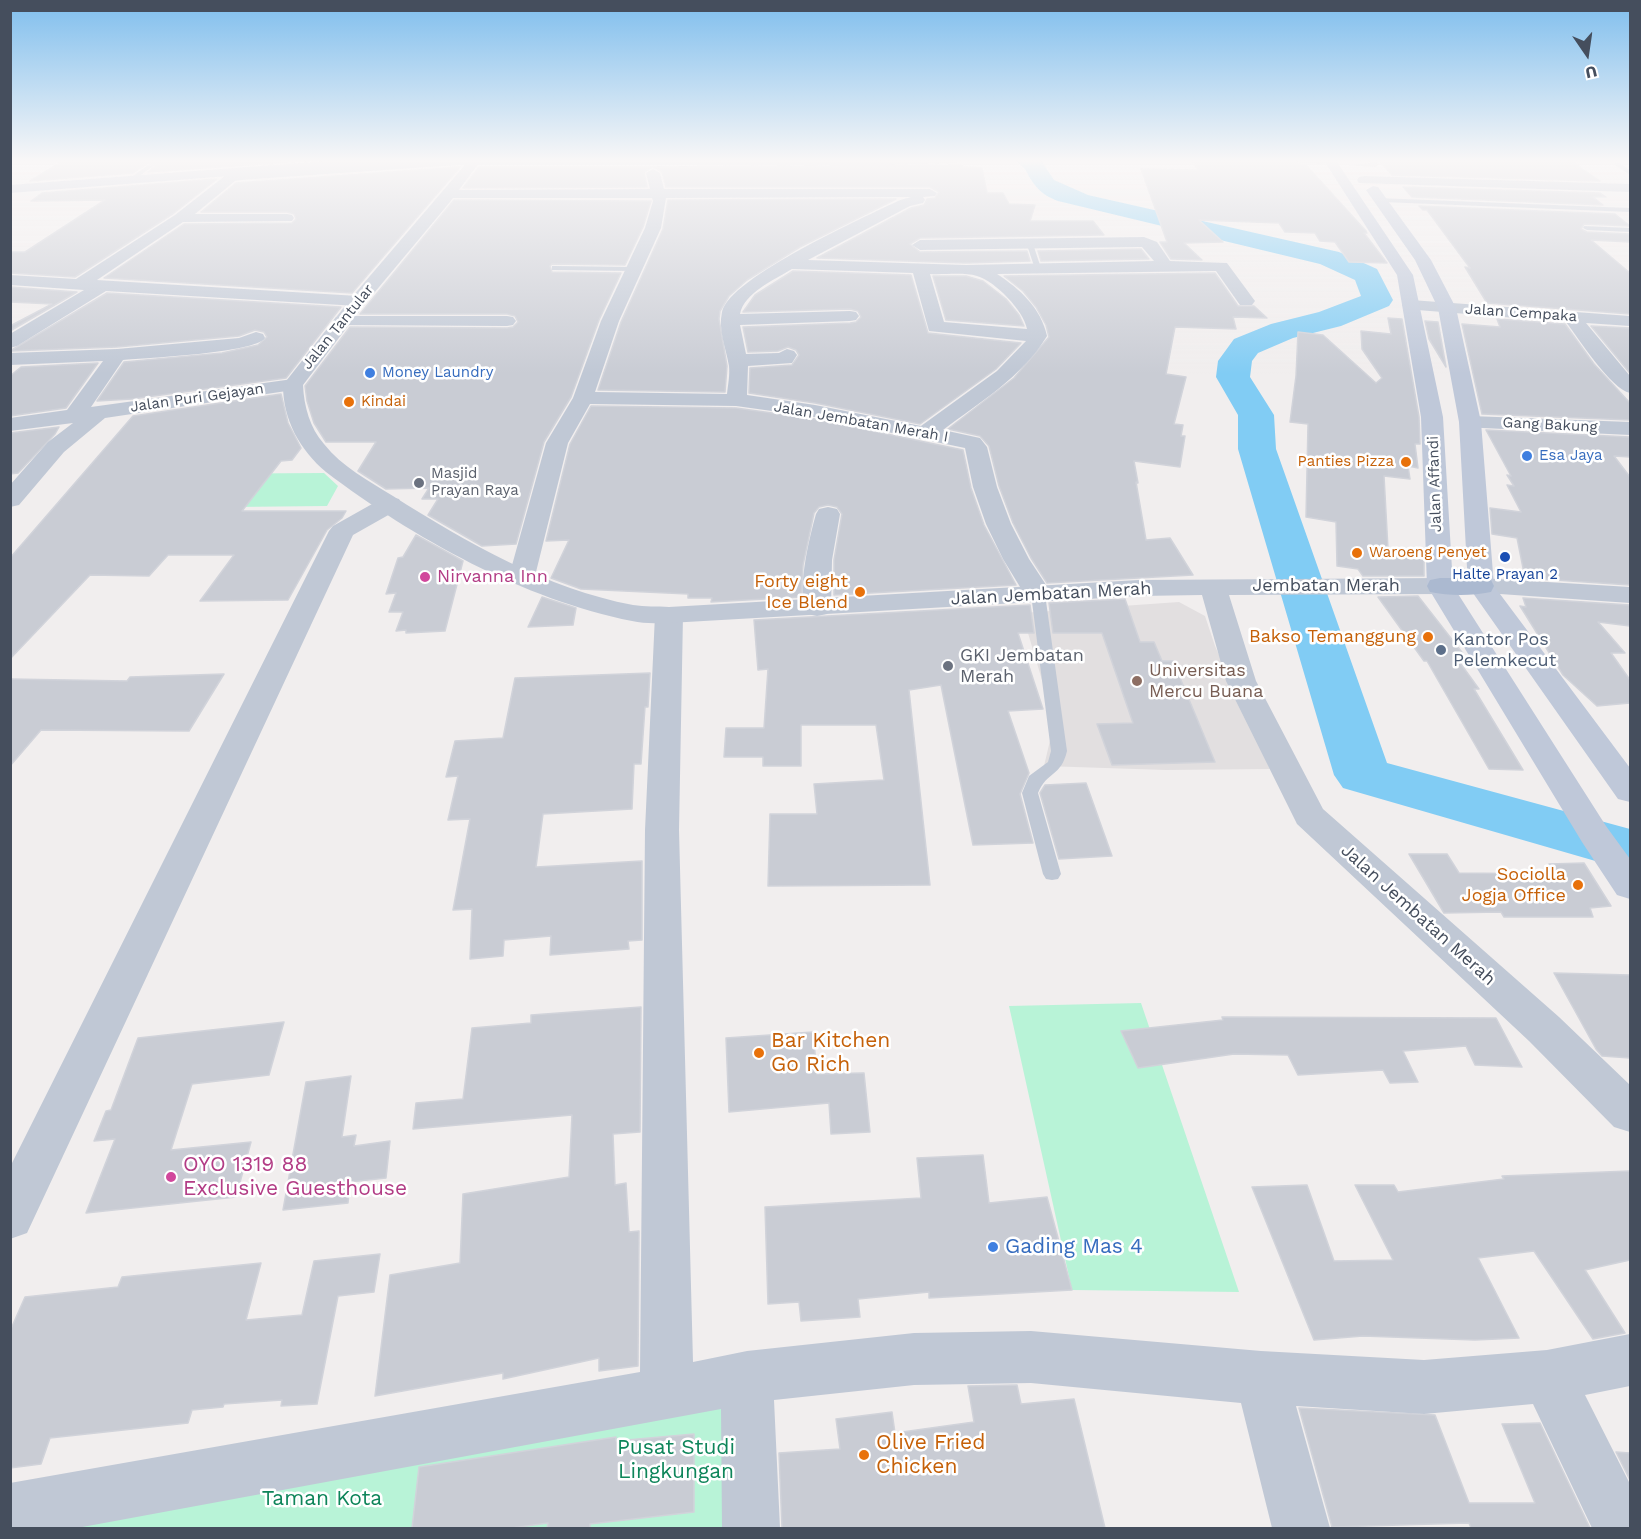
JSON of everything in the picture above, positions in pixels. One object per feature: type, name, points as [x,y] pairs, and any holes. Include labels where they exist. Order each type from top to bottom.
[{"type":"main road","name":"Jalan Affandi","points":[[1383,231],[1405,275],[1432,417],[1440,586],[1585,819],[1630,886]]},
{"type":"main road","points":[[1402,231],[1422,260],[1447,308],[1470,422],[1481,586],[1630,791]]},
{"type":"main road","points":[[1440,586],[1481,586]]},
{"type":"street","points":[[80,284],[161,231]]},
{"type":"street","name":"Jalan Tantular","points":[[293,385],[358,301],[418,231]]},
{"type":"street","points":[[522,576],[557,444],[583,398],[610,321],[651,231]]},
{"type":"street","points":[[736,400],[739,372],[730,320],[734,303],[744,292],[852,231]]},
{"type":"street","points":[[1038,336],[936,327],[915,269],[921,239],[1029,244],[1145,242],[1151,245],[1165,266]]},
{"type":"street","points":[[791,264],[915,269],[972,278],[1039,268],[1221,266],[1246,301]]},
{"type":"street","points":[[925,433],[1004,375],[1029,350],[1038,336],[1035,322],[1029,312],[1006,286],[988,273],[972,278]]},
{"type":"street","points":[[10,280],[358,301]]},
{"type":"street","points":[[10,342],[102,286]]},
{"type":"street","name":"Jalan Cempaka","points":[[1411,305],[1630,321]]},
{"type":"street","points":[[21,317],[50,316]]},
{"type":"street","points":[[730,320],[850,316]]},
{"type":"street","points":[[1571,316],[1630,387]]},
{"type":"street","points":[[342,321],[507,321]]},
{"type":"street","points":[[10,359],[117,355],[241,343],[256,338]]},
{"type":"street","points":[[1600,352],[1620,353]]},
{"type":"street","points":[[75,415],[117,355]]},
{"type":"street","points":[[737,360],[785,359],[787,355]]},
{"type":"street","name":"Jalan Puri Gejayan","points":[[10,425],[293,385]]},
{"type":"street","name":"Jalan Jembatan Merah","points":[[293,385],[294,410],[315,449],[336,468],[390,504],[522,576],[550,588],[634,613],[669,615],[1139,588],[1227,587],[1241,681],[1309,816],[1544,1029],[1630,1113]]},
{"type":"street","name":"Jalan Jembatan Merah I","points":[[583,398],[736,400],[815,411],[966,441],[976,447],[984,488],[1002,535],[1038,594]]},
{"type":"street","points":[[692,424],[701,399]]},
{"type":"street","points":[[15,490],[56,447],[101,411]]},
{"type":"street","points":[[43,421],[56,447]]},
{"type":"street","name":"Gang Bakung","points":[[1470,422],[1630,429]]},
{"type":"street","points":[[10,1217],[342,531],[390,504]]},
{"type":"street","points":[[817,608],[816,575],[822,533],[828,514]]},
{"type":"street","name":"Jembatan Merah","points":[[1227,587],[1440,586]]},
{"type":"street","points":[[1481,586],[1630,595]]},
{"type":"street","points":[[667,1394],[662,830],[669,615]]},
{"type":"street","points":[[10,1512],[667,1394],[747,1377],[914,1359],[1030,1357],[1261,1378],[1424,1388],[1547,1376],[1630,1360]]},
{"type":"street","points":[[1547,1376],[1622,1528]]},
{"type":"street","points":[[747,1377],[752,1528]]},
{"type":"street","points":[[1261,1378],[1301,1528]]},
{"type":"lane","points":[[1029,244],[1039,268]]},
{"type":"lane","points":[[555,268],[634,269]]},
{"type":"lane","points":[[1038,594],[1059,751],[1056,764],[1035,780],[1030,793],[1052,874]]},
{"type":"shaded area","name":"Universitas Mercu Buana","points":[[1179,602],[1205,616],[1215,646],[1270,769],[1166,770],[1044,766],[1053,717],[1022,613]]},
{"type":"green space","points":[[324,473],[338,486],[327,506],[137,508],[168,474]]},
{"type":"green space","points":[[1141,1003],[1239,1292],[1072,1290],[1009,1006]]},
{"type":"green space","name":"Pusat Studi Lingkungan","points":[[747,1377],[741,1528],[11,1528],[10,1526]]},
{"type":"building","points":[[58,231],[146,231],[75,277],[10,273],[10,252],[25,252]]},
{"type":"building","points":[[174,231],[405,231],[352,293],[104,278]]},
{"type":"building","points":[[429,231],[641,231],[625,265],[552,264],[550,266],[552,272],[621,273],[599,320],[571,397],[544,442],[516,544],[482,546],[428,515],[438,499],[422,499],[429,488],[386,489],[358,471],[376,442],[326,442],[314,423],[305,386],[350,327],[507,328],[513,327],[518,322],[515,316],[507,314],[360,314]]},
{"type":"building","points":[[662,231],[832,231],[800,247],[747,280],[729,296],[720,311],[719,319],[727,366],[725,392],[598,390],[621,322]]},
{"type":"building","points":[[868,231],[1101,231],[1104,235],[920,238],[910,244],[920,252],[1027,251],[1030,261],[966,263],[817,258]]},
{"type":"building","points":[[1163,231],[1211,231],[1223,242],[1184,243],[1202,260],[1171,259],[1160,242],[1167,242]]},
{"type":"building","points":[[1366,231],[1367,233],[1364,233],[1387,263],[1349,262],[1335,242],[1320,241],[1315,233],[1285,232]]},
{"type":"building","points":[[1442,231],[1585,231],[1630,234],[1630,242],[1591,240],[1630,273],[1630,314],[1487,303],[1465,267],[1470,268]]},
{"type":"building","points":[[1141,249],[1149,259],[1041,261],[1038,251]]},
{"type":"building","points":[[793,271],[911,275],[928,333],[1021,343],[996,369],[920,424],[815,403],[749,393],[750,368],[792,365],[799,355],[796,350],[788,347],[778,351],[748,352],[743,327],[850,323],[856,322],[861,317],[858,311],[850,309],[743,312],[755,295]]},
{"type":"building","points":[[1215,273],[1238,306],[1254,306],[1267,318],[1233,317],[1236,329],[1175,327],[1166,374],[1186,377],[1174,424],[1183,425],[1181,436],[1185,436],[1180,467],[1134,461],[1146,540],[1170,538],[1193,575],[1047,583],[1013,523],[999,486],[989,446],[980,436],[948,429],[1014,378],[1049,337],[1046,325],[1036,307],[1023,291],[1004,276]]},
{"type":"building","points":[[933,276],[966,276],[983,281],[1006,299],[1019,315],[1024,326],[946,320]]},
{"type":"building","points":[[10,287],[77,292],[10,331],[10,326],[52,304],[10,302]]},
{"type":"building","points":[[107,293],[341,307],[286,378],[132,399],[97,401],[124,362],[222,353],[258,345],[267,337],[264,332],[255,330],[239,336],[117,347],[10,351]]},
{"type":"building","points":[[1388,318],[1402,319],[1419,417],[1420,444],[1415,444],[1418,468],[1408,466],[1410,479],[1384,476],[1388,549],[1424,554],[1424,576],[1363,576],[1358,569],[1337,566],[1336,522],[1306,517],[1308,424],[1290,422],[1296,376],[1298,332],[1323,335],[1376,383],[1382,378],[1362,349],[1361,331],[1391,334]]},
{"type":"building","points":[[1497,319],[1565,324],[1594,364],[1630,403],[1630,420],[1482,414],[1462,324],[1500,327]]},
{"type":"building","points":[[1425,321],[1438,322],[1446,367],[1429,339]]},
{"type":"building","points":[[1591,326],[1630,328],[1630,372],[1629,372]]},
{"type":"building","points":[[98,363],[66,408],[10,416],[10,376],[21,367]]},
{"type":"building","points":[[281,394],[288,423],[301,448],[292,460],[281,461],[242,511],[346,511],[342,518],[327,530],[288,600],[200,601],[234,555],[168,555],[149,576],[90,575],[10,659],[10,558],[133,416]]},
{"type":"building","points":[[591,406],[736,408],[815,419],[963,450],[971,488],[984,525],[1016,585],[834,595],[834,560],[842,514],[837,507],[828,505],[819,507],[814,513],[803,565],[801,597],[711,602],[712,598],[688,598],[688,594],[581,589],[551,578],[569,540],[546,541],[570,444]]},
{"type":"building","points":[[59,427],[18,473],[10,474],[10,433]]},
{"type":"building","points":[[1486,430],[1630,437],[1630,457],[1614,456],[1630,477],[1630,585],[1525,578],[1517,538],[1492,534],[1490,508],[1521,512],[1507,485],[1514,486],[1507,475],[1511,476]]},
{"type":"building","points":[[416,535],[463,561],[445,631],[406,633],[406,630],[396,631],[403,612],[389,612],[396,593],[386,594],[398,558],[403,557]]},
{"type":"building","points":[[1418,596],[1468,660],[1458,660],[1479,689],[1474,689],[1523,770],[1489,769],[1427,661],[1424,661],[1378,597]]},
{"type":"building","points":[[542,597],[576,608],[573,625],[528,627]]},
{"type":"building","points":[[1523,598],[1630,605],[1630,626],[1598,622],[1625,653],[1611,653],[1630,680],[1630,703],[1597,706],[1563,675],[1520,606],[1526,607]]},
{"type":"building","points":[[1125,599],[1140,642],[1154,642],[1162,661],[1173,661],[1215,762],[1112,765],[1097,724],[1133,723],[1102,633],[1053,633],[1049,603]]},
{"type":"building","points":[[1030,605],[1034,633],[1018,633],[1043,709],[1008,711],[1029,773],[1020,794],[1033,843],[973,845],[941,685],[909,690],[930,885],[768,886],[770,814],[817,814],[814,784],[884,780],[876,725],[801,725],[801,766],[763,766],[763,757],[724,757],[726,728],[764,728],[768,669],[758,670],[754,620]]},
{"type":"building","points":[[650,673],[641,764],[634,764],[632,809],[543,814],[536,867],[642,861],[642,940],[628,941],[629,949],[550,955],[551,936],[504,940],[503,956],[470,959],[472,909],[453,910],[470,819],[448,820],[458,776],[446,777],[455,741],[503,738],[515,678]]},
{"type":"building","points":[[224,674],[189,731],[41,730],[10,766],[10,679],[127,681],[130,677]]},
{"type":"building","points":[[1086,783],[1112,856],[1059,859],[1040,793],[1045,785]]},
{"type":"building","points":[[1409,854],[1447,854],[1459,873],[1554,874],[1549,864],[1584,863],[1611,906],[1590,908],[1593,917],[1504,917],[1501,912],[1444,913]]},
{"type":"building","points":[[1554,973],[1630,975],[1630,1058],[1602,1056]]},
{"type":"building","points":[[641,1007],[640,1132],[613,1134],[615,1185],[626,1183],[629,1232],[639,1231],[638,1366],[599,1371],[599,1358],[503,1379],[503,1373],[375,1396],[390,1275],[460,1263],[463,1194],[569,1177],[572,1115],[413,1129],[416,1103],[463,1099],[472,1028],[531,1023],[531,1015]]},
{"type":"building","points":[[1222,1017],[1496,1018],[1522,1067],[1475,1065],[1466,1046],[1403,1051],[1418,1082],[1390,1083],[1383,1070],[1298,1075],[1288,1055],[1234,1054],[1138,1068],[1121,1031],[1223,1020]]},
{"type":"building","points":[[284,1022],[269,1075],[192,1084],[171,1150],[251,1142],[236,1197],[86,1213],[115,1139],[94,1141],[106,1111],[111,1110],[138,1038]]},
{"type":"building","points":[[813,1032],[817,1074],[864,1073],[870,1132],[831,1134],[829,1103],[729,1112],[726,1038]]},
{"type":"building","points":[[351,1076],[342,1137],[356,1135],[354,1146],[390,1141],[386,1178],[350,1182],[348,1203],[283,1210],[306,1082]]},
{"type":"building","points":[[983,1155],[989,1203],[1047,1197],[1072,1290],[929,1298],[929,1292],[858,1299],[860,1317],[801,1321],[799,1302],[768,1304],[765,1207],[921,1198],[917,1158]]},
{"type":"building","points":[[1630,1171],[1630,1260],[1585,1270],[1625,1333],[1593,1339],[1534,1251],[1478,1258],[1519,1338],[1475,1340],[1363,1336],[1314,1340],[1252,1187],[1307,1185],[1334,1261],[1393,1260],[1355,1185],[1394,1185],[1398,1192],[1504,1179],[1502,1176]]},
{"type":"building","points":[[380,1254],[374,1292],[338,1296],[317,1404],[281,1406],[282,1400],[224,1404],[223,1407],[192,1410],[188,1423],[50,1438],[41,1464],[10,1468],[10,1331],[25,1297],[118,1287],[122,1277],[261,1263],[246,1320],[302,1315],[314,1261]]},
{"type":"building","points":[[1017,1385],[1021,1404],[1074,1399],[1105,1528],[782,1528],[779,1453],[840,1449],[836,1419],[892,1412],[895,1433],[974,1422],[968,1386]]},
{"type":"building","points":[[1299,1408],[1435,1415],[1469,1503],[1535,1503],[1502,1424],[1540,1423],[1590,1528],[1471,1528],[1469,1523],[1332,1527]]},
{"type":"building","points":[[694,1434],[694,1512],[590,1524],[590,1528],[547,1528],[548,1523],[512,1528],[412,1528],[419,1467],[616,1437],[616,1441]]},
{"type":"building","points":[[1616,1452],[1630,1453],[1630,1480]]},
{"type":"waterway","points":[[1211,231],[1329,258],[1367,275],[1378,300],[1330,319],[1282,331],[1246,346],[1235,361],[1233,377],[1256,415],[1257,449],[1363,775],[1630,850]]},
{"type":"place","name":"Money Laundry","points":[[370,373]]},
{"type":"place","name":"Kindai","points":[[349,402]]},
{"type":"place","name":"Esa Jaya","points":[[1527,456]]},
{"type":"place","name":"Panties Pizza","points":[[1406,462]]},
{"type":"place","name":"Masjid Prayan Raya","points":[[419,483]]},
{"type":"place","name":"Waroeng Penyet","points":[[1357,553]]},
{"type":"place","name":"Halte Prayan 2","points":[[1505,557]]},
{"type":"place","name":"Nirvanna Inn","points":[[425,577]]},
{"type":"place","name":"Forty eight Ice Blend","points":[[860,592]]},
{"type":"place","name":"Bakso Temanggung","points":[[1428,637]]},
{"type":"place","name":"Kantor Pos Pelemkecut","points":[[1441,650]]},
{"type":"place","name":"GKI Jembatan Merah","points":[[948,666]]},
{"type":"place","name":"Universitas Mercu Buana","points":[[1137,681]]},
{"type":"place","name":"Sociolla Jogja Office","points":[[1578,885]]},
{"type":"place","name":"Bar Kitchen Go Rich","points":[[759,1053]]},
{"type":"place","name":"OYO 1319 88 Exclusive Guesthouse","points":[[171,1177]]},
{"type":"place","name":"Gading Mas 4","points":[[993,1247]]},
{"type":"place","name":"Olive Fried Chicken","points":[[864,1455]]},
{"type":"park label","name":"Taman Kota","points":[[322,1499]]}]
